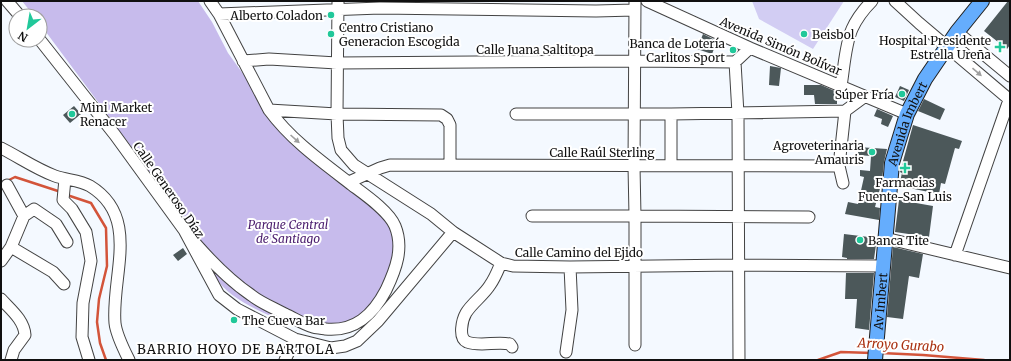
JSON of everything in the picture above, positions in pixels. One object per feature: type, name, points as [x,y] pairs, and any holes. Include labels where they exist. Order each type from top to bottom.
[{"type":"main road","name":"Avenida Imbert","points":[[883,266],[892,162],[907,114],[925,79],[947,46],[982,1]]},
{"type":"main road","name":"Av Imbert","points":[[875,360],[883,266]]},
{"type":"street","points":[[184,230],[213,262],[251,296],[314,327],[330,329],[348,328],[364,318],[380,300],[395,271],[400,250],[399,238],[391,219],[377,205],[293,137],[278,122],[269,110],[244,60],[219,14],[210,1]]},
{"type":"street","name":"Avenida Simón Bolívar","points":[[646,1],[750,48],[907,114]]},
{"type":"street","points":[[841,86],[851,29],[861,12],[872,1]]},
{"type":"street","points":[[895,1],[1010,100],[955,255]]},
{"type":"street","points":[[219,14],[338,5],[426,5],[596,11],[635,6],[635,344]]},
{"type":"street","name":"Calle Camino del Ejido","points":[[338,5],[337,114],[338,138],[341,150],[354,165],[431,214],[453,232],[501,263],[514,266],[570,267],[738,265],[883,266]]},
{"type":"street","points":[[958,32],[1010,76]]},
{"type":"street","name":"Calle Generoso Díaz","points":[[46,48],[115,135],[184,230],[219,295],[237,309],[295,339],[331,348],[345,346],[358,341],[378,321],[453,232]]},
{"type":"street","points":[[739,360],[738,114],[735,62],[750,48]]},
{"type":"street","name":"Calle Juana Saltitopa","points":[[244,60],[269,59],[337,64],[635,61],[735,62]]},
{"type":"street","points":[[516,114],[738,114],[845,111],[864,97]]},
{"type":"street","points":[[269,110],[337,114],[441,114],[447,119],[450,125],[450,165]]},
{"type":"street","points":[[843,183],[839,166],[845,111]]},
{"type":"street","points":[[671,114],[671,165]]},
{"type":"street","points":[[1,148],[54,176],[64,187],[63,200],[72,209],[86,232],[90,261],[83,303],[82,337],[89,360]]},
{"type":"street","name":"Calle Raúl Sterling","points":[[349,182],[390,165],[839,166]]},
{"type":"street","points":[[7,185],[24,216]]},
{"type":"street","points":[[64,187],[89,185],[105,198],[112,208],[120,229],[115,325],[129,360]]},
{"type":"street","points":[[1,261],[11,247],[24,216],[34,209],[56,224],[67,242]]},
{"type":"street","points":[[532,216],[809,217]]},
{"type":"street","points":[[885,238],[1010,268]]},
{"type":"street","points":[[11,247],[53,272],[64,284]]},
{"type":"street","points":[[501,263],[490,285],[466,314],[461,332],[463,338],[467,342],[481,345],[505,343],[510,344],[512,347]]},
{"type":"street","points":[[566,352],[572,310],[570,267]]},
{"type":"street","points":[[1,299],[21,321],[25,334],[14,350],[11,360]]},
{"type":"street","points":[[285,360],[295,339]]},
{"type":"green space","name":"Parque Central de Santiago","points":[[22,1],[198,1],[212,22],[228,53],[278,122],[394,224],[395,245],[385,292],[347,328],[338,329],[321,335],[279,320],[235,297],[224,288],[216,278],[203,243],[48,35],[48,8],[28,8]]},
{"type":"shaded area","name":"Beisbol","points":[[752,1],[844,1],[813,49],[759,19]]},
{"type":"building","points":[[1008,1],[1010,1],[1010,45],[1007,49],[984,31]]},
{"type":"building","points":[[703,34],[717,41],[712,54],[697,49]]},
{"type":"building","points":[[770,66],[781,68],[779,86],[769,85]]},
{"type":"building","points":[[804,85],[821,85],[837,92],[837,104],[815,104],[814,95],[804,95]]},
{"type":"building","name":"Súper Fría","points":[[900,86],[909,90],[904,101],[895,97]]},
{"type":"building","points":[[924,99],[945,109],[940,120],[918,111]]},
{"type":"building","name":"Mini Market Renacer","points":[[74,106],[81,114],[70,123],[63,115]]},
{"type":"building","points":[[877,109],[893,116],[888,127],[881,124],[882,119],[874,116]]},
{"type":"building","points":[[913,125],[962,141],[959,149],[955,148],[945,184],[941,183],[939,194],[899,186],[902,173],[900,172]]},
{"type":"building","points":[[858,147],[887,149],[882,181],[875,207],[880,208],[879,220],[845,214],[848,202],[858,204],[864,177],[860,176],[860,170],[870,171],[871,156],[858,155]]},
{"type":"building","points":[[899,200],[933,206],[929,237],[895,232]]},
{"type":"building","points":[[844,234],[877,238],[874,259],[847,259],[842,257]]},
{"type":"building","points":[[893,247],[923,254],[919,278],[909,276],[903,319],[887,317]]},
{"type":"building","points":[[183,248],[187,254],[178,261],[173,255]]},
{"type":"building","points":[[846,273],[874,273],[869,330],[855,328],[857,299],[845,299]]},
{"type":"waterway","name":"Arroyo Gurabo","points":[[1,184],[15,177],[61,192]]},
{"type":"waterway","name":"Arroyo Gurabo","points":[[67,195],[91,203],[106,228],[107,266],[99,299],[97,322],[100,343],[106,360]]},
{"type":"waterway","name":"Arroyo Gurabo","points":[[818,360],[841,352],[872,353]]},
{"type":"waterway","name":"Arroyo Gurabo","points":[[881,353],[984,360]]},
{"type":"place","name":"Alberto Coladon","points":[[331,15]]},
{"type":"place","name":"Centro Cristiano Generacion Escogida","points":[[331,34]]},
{"type":"place","name":"Beisbol","points":[[804,34]]},
{"type":"place","name":"Hospital Presidente Estrella Ureña","points":[[1000,47]]},
{"type":"place","name":"Banca de Lotería Carlitos Sport","points":[[733,50]]},
{"type":"place","name":"Súper Fría","points":[[902,94]]},
{"type":"place","name":"Mini Market Renacer","points":[[72,114]]},
{"type":"place","name":"Agroveterinaria Amauris","points":[[872,152]]},
{"type":"place","name":"Farmacias Fuente-San Luis","points":[[905,168]]},
{"type":"place","name":"Banca Tite","points":[[860,240]]},
{"type":"place","name":"The Cueva Bar","points":[[234,320]]},
{"type":"district","name":"BARRIO HOYO DE BARTOLA","points":[[236,349]]}]
